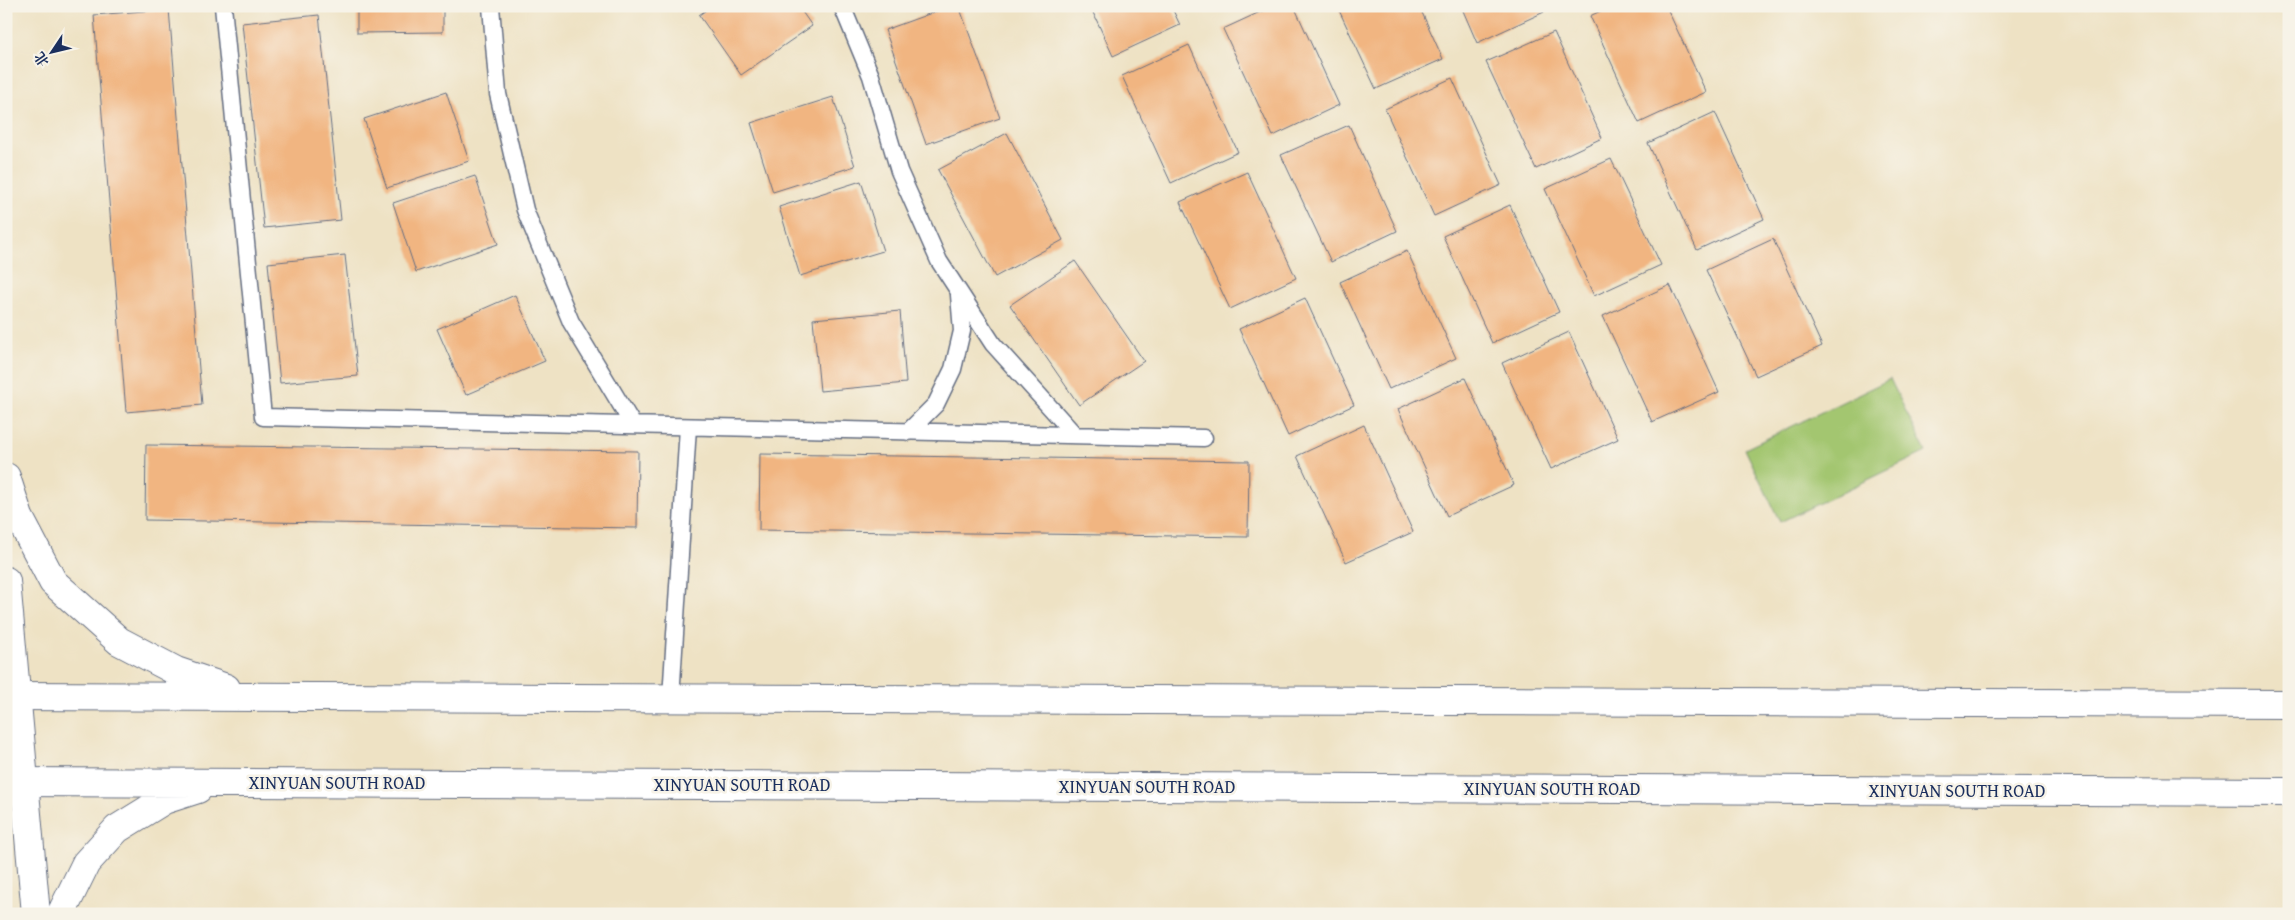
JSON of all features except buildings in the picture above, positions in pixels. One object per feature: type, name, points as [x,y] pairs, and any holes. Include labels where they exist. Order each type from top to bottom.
[{"type":"main road","points":[[6,477],[19,517],[53,582],[119,642],[176,671],[251,696]]},
{"type":"main road","points":[[6,582],[15,781],[36,914]]},
{"type":"main road","points":[[11,696],[2289,704]]},
{"type":"main road","name":"XINYUAN SOUTH ROAD","points":[[15,781],[2289,792]]},
{"type":"main road","points":[[61,914],[86,863],[117,829],[164,800],[218,782]]},
{"type":"lane","points":[[223,6],[263,417],[1204,438]]},
{"type":"lane","points":[[491,6],[498,94],[526,210],[571,322],[633,425]]},
{"type":"lane","points":[[842,6],[871,76],[898,171],[939,261],[993,344],[1075,435]]},
{"type":"lane","points":[[908,432],[936,404],[954,369],[962,332],[959,292]]},
{"type":"lane","points":[[670,698],[688,427]]},
{"type":"green space","points":[[1890,379],[1926,452],[1780,522],[1745,449]]}]
